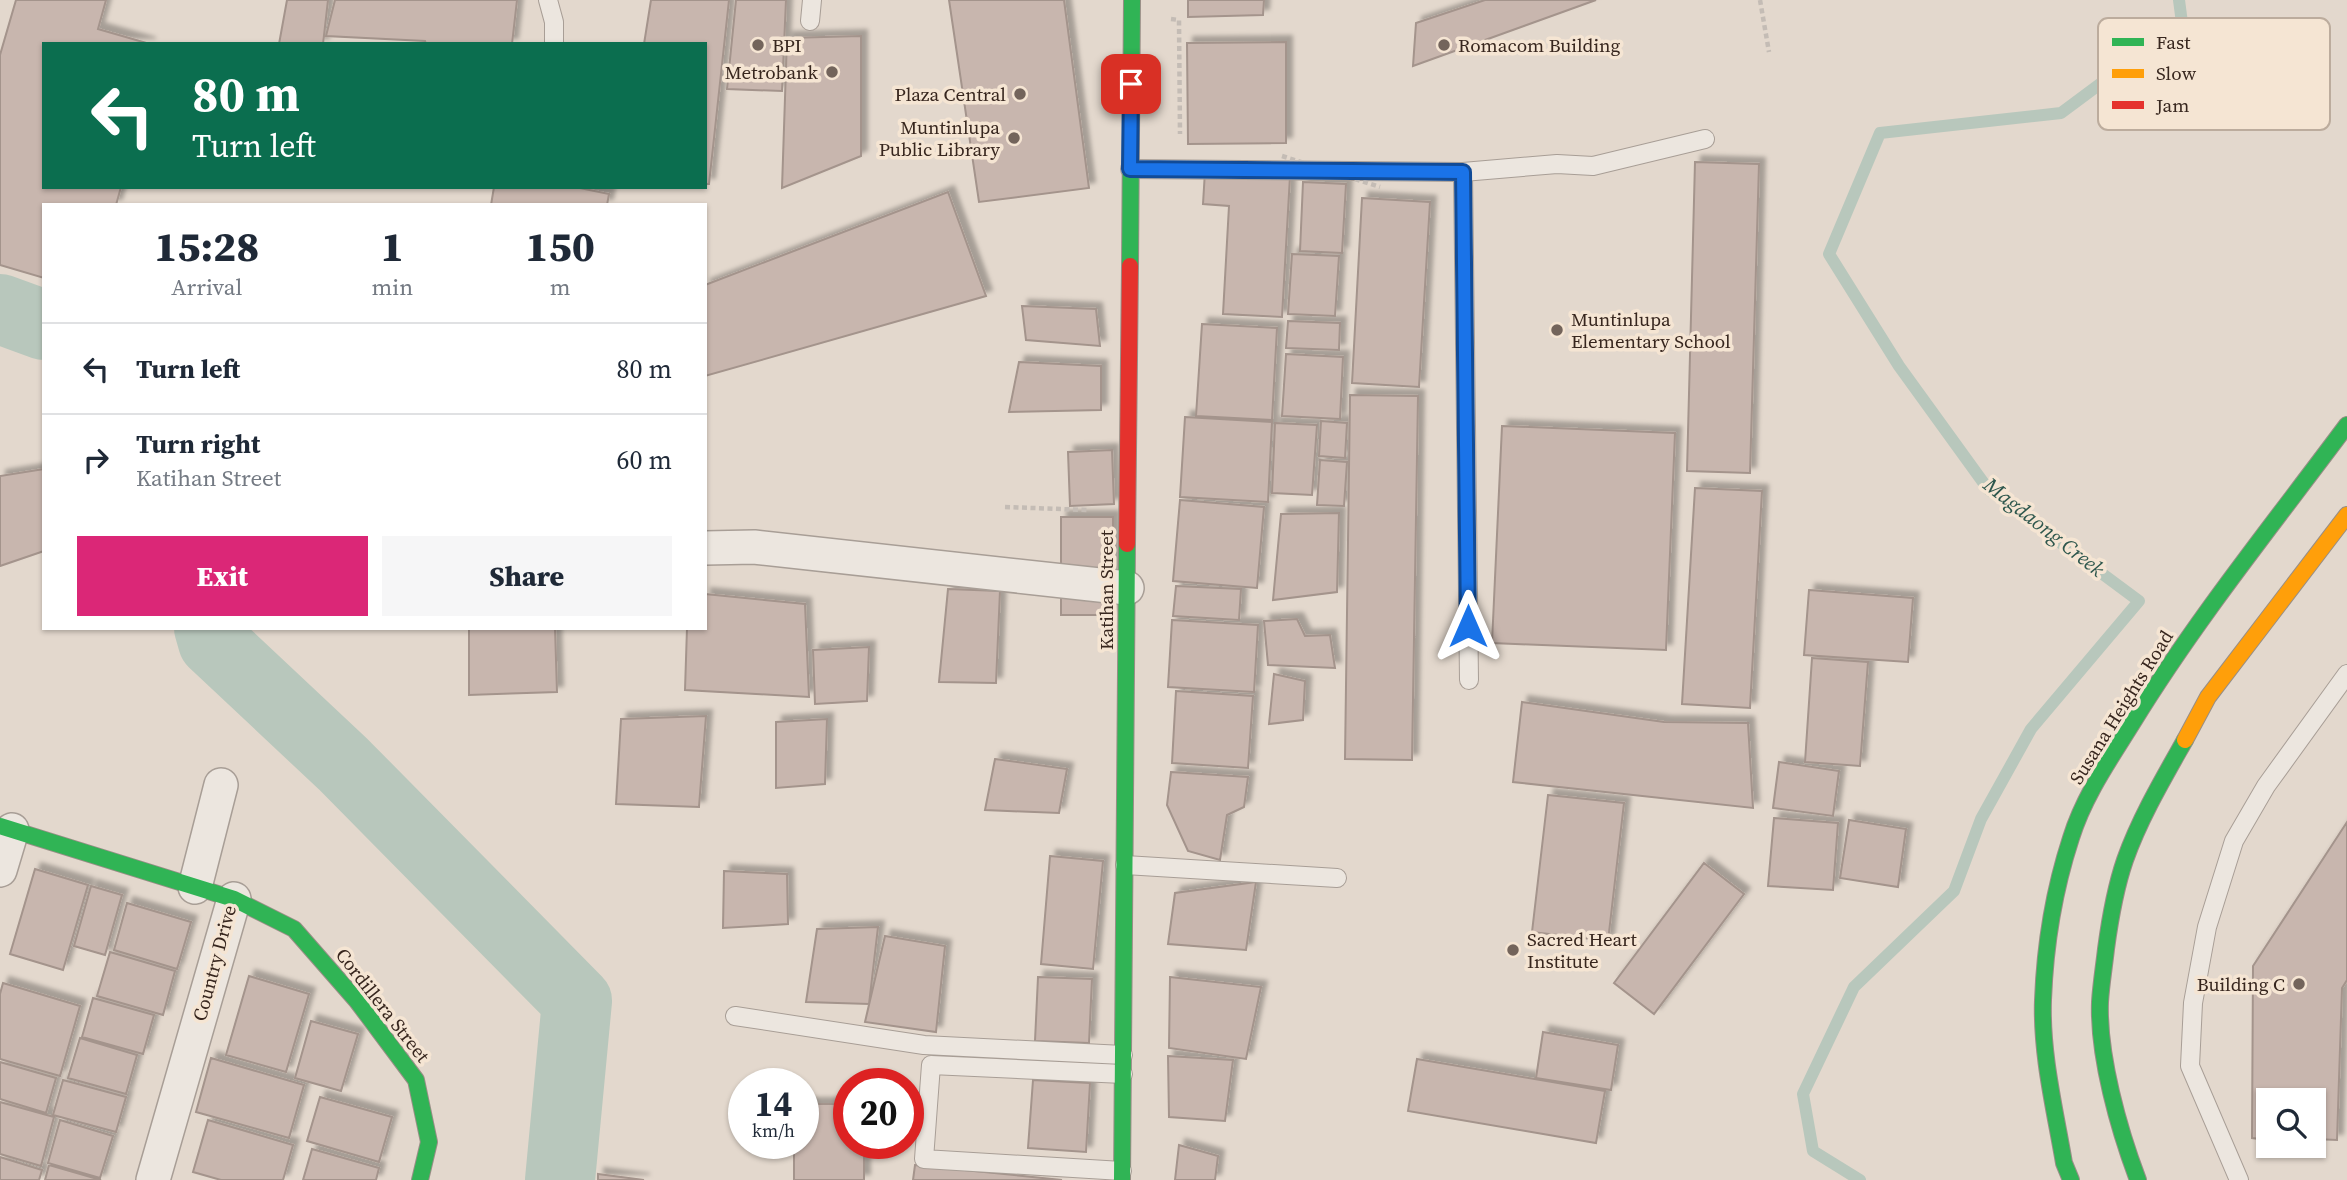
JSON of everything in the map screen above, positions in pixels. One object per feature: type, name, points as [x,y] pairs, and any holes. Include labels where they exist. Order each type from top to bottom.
[{"type":"street","name":"Katihan Street","points":[[1122,1176],[1132,0]]},
{"type":"street","name":"Susana Heights Road","points":[[2071,1180],[2064,1164],[2053,1103],[2046,1054],[2043,1002],[2052,920],[2071,837],[2094,785],[2170,662],[2347,425]]},
{"type":"street","points":[[2137,1180],[2125,1146],[2112,1093],[2104,1050],[2101,1004],[2112,911],[2125,861],[2144,815],[2208,696],[2347,515]]},
{"type":"street","points":[[707,548],[754,547],[1128,588]]},
{"type":"street","points":[[195,887],[221,785]]},
{"type":"street","points":[[0,870],[6,828]]},
{"type":"street","name":"Country Drive","points":[[6,828],[234,899],[153,1180]]},
{"type":"street","name":"Cordillera Street","points":[[234,899],[294,929],[357,1001],[416,1080],[429,1142],[420,1180]]},
{"type":"lane","points":[[548,0],[554,22],[554,42]]},
{"type":"lane","points":[[810,21],[812,0]]},
{"type":"lane","points":[[1130,169],[1463,172],[1557,164],[1593,166],[1705,139]]},
{"type":"lane","points":[[1463,172],[1469,680]]},
{"type":"lane","points":[[2239,1180],[2190,1066],[2193,1003],[2207,927],[2234,841],[2266,786],[2347,674]]},
{"type":"lane","points":[[1125,865],[1336,878]]},
{"type":"lane","points":[[735,1016],[924,1045],[1123,1055]]},
{"type":"lane","points":[[1122,1176],[924,1159],[931,1065],[1123,1074]]},
{"type":"path","points":[[1760,0],[1769,52]]},
{"type":"path","points":[[1166,30],[1167,18],[1179,20],[1180,135]]},
{"type":"path","points":[[1269,155],[1282,156],[1380,187]]},
{"type":"path","points":[[1005,507],[1127,512]]},
{"type":"building","points":[[16,0],[106,0],[98,29],[143,42],[42,42],[42,189],[120,189],[117,203],[42,203],[42,277],[0,265],[0,55]]},
{"type":"building","points":[[287,0],[328,0],[323,42],[279,42]]},
{"type":"building","points":[[335,0],[517,0],[512,42],[425,42],[326,36]]},
{"type":"building","points":[[651,0],[729,0],[709,184],[707,42],[644,42]]},
{"type":"building","name":"BPI","points":[[736,0],[786,0],[782,91],[727,89]]},
{"type":"building","name":"Plaza Central","points":[[949,0],[1064,0],[1089,188],[979,202]]},
{"type":"building","points":[[1188,0],[1264,0],[1263,15],[1188,17]]},
{"type":"building","name":"Romacom Building","points":[[1485,0],[1596,0],[1413,66],[1416,23]]},
{"type":"building","points":[[861,36],[861,156],[782,188],[787,38]]},
{"type":"building","points":[[1286,42],[1286,143],[1188,144],[1187,43]]},
{"type":"building","points":[[1695,162],[1759,164],[1750,473],[1687,471]]},
{"type":"building","points":[[1205,171],[1290,176],[1282,317],[1223,314],[1229,206],[1203,204]]},
{"type":"building","points":[[1303,182],[1346,184],[1342,253],[1300,251]]},
{"type":"building","points":[[494,189],[585,189],[609,194],[607,203],[491,203]]},
{"type":"building","points":[[948,192],[986,296],[707,375],[707,284]]},
{"type":"building","points":[[1362,198],[1430,202],[1419,387],[1352,383]]},
{"type":"building","points":[[1292,254],[1339,256],[1335,316],[1288,314]]},
{"type":"building","points":[[1022,306],[1096,309],[1100,346],[1026,340]]},
{"type":"building","points":[[1288,321],[1340,323],[1339,350],[1286,348]]},
{"type":"building","points":[[1202,324],[1277,328],[1272,420],[1196,416]]},
{"type":"building","points":[[1286,354],[1343,357],[1340,419],[1282,416]]},
{"type":"building","points":[[1019,362],[1101,366],[1101,410],[1009,412]]},
{"type":"building","points":[[1350,395],[1418,396],[1412,760],[1345,759]]},
{"type":"building","points":[[1185,417],[1272,422],[1268,502],[1180,497]]},
{"type":"building","points":[[1321,421],[1347,423],[1345,458],[1319,456]]},
{"type":"building","points":[[1275,423],[1317,425],[1312,495],[1272,493]]},
{"type":"building","points":[[1502,426],[1675,433],[1666,650],[1492,643]]},
{"type":"building","points":[[1112,450],[1114,504],[1070,506],[1068,452]]},
{"type":"building","points":[[1320,460],[1347,462],[1344,506],[1317,505]]},
{"type":"building","points":[[42,469],[42,552],[0,566],[0,476]]},
{"type":"building","points":[[1695,488],[1762,491],[1750,708],[1682,704]]},
{"type":"building","points":[[1180,500],[1264,507],[1257,588],[1173,581]]},
{"type":"building","points":[[1339,513],[1337,592],[1273,600],[1281,514]]},
{"type":"building","points":[[1061,517],[1113,517],[1113,575],[1061,575]]},
{"type":"building","points":[[1176,586],[1241,589],[1239,620],[1173,616]]},
{"type":"building","points":[[948,589],[1000,591],[996,683],[939,682]]},
{"type":"building","points":[[1809,590],[1913,598],[1908,662],[1804,655]]},
{"type":"building","points":[[1061,593],[1110,593],[1110,615],[1061,615]]},
{"type":"building","points":[[707,594],[805,604],[809,697],[685,690],[687,630],[707,630]]},
{"type":"building","points":[[1297,619],[1305,636],[1330,635],[1335,668],[1268,665],[1264,621]]},
{"type":"building","points":[[1172,620],[1258,625],[1254,692],[1168,687]]},
{"type":"building","points":[[469,630],[555,630],[557,692],[469,695]]},
{"type":"building","points":[[869,647],[867,701],[815,704],[813,650]]},
{"type":"building","points":[[1812,658],[1868,662],[1860,766],[1805,762]]},
{"type":"building","points":[[1274,674],[1305,681],[1303,720],[1269,724]]},
{"type":"building","points":[[1176,691],[1253,696],[1248,768],[1172,763]]},
{"type":"building","points":[[1522,702],[1664,722],[1748,723],[1753,808],[1513,782]]},
{"type":"building","points":[[706,716],[699,807],[616,804],[621,719]]},
{"type":"building","points":[[827,719],[825,784],[776,788],[776,722]]},
{"type":"building","points":[[995,759],[1067,769],[1059,813],[985,810]]},
{"type":"building","points":[[1779,762],[1839,771],[1833,816],[1773,808]]},
{"type":"building","points":[[1171,772],[1248,777],[1244,807],[1227,815],[1220,860],[1188,851],[1167,805]]},
{"type":"building","points":[[1548,795],[1624,803],[1608,941],[1532,932]]},
{"type":"building","points":[[1774,818],[1838,823],[1833,890],[1768,886]]},
{"type":"building","points":[[1849,820],[1906,829],[1898,887],[1840,878]]},
{"type":"building","name":"Building C","points":[[2347,822],[2347,980],[2342,988],[2337,1140],[2326,1140],[2326,1088],[2256,1088],[2256,1138],[2252,1138],[2253,966]]},
{"type":"building","points":[[1050,856],[1103,861],[1093,969],[1041,964]]},
{"type":"building","points":[[1704,863],[1744,894],[1654,1014],[1614,983]]},
{"type":"building","points":[[35,869],[88,885],[63,970],[10,954]]},
{"type":"building","points":[[724,871],[787,874],[788,924],[723,928]]},
{"type":"building","points":[[1256,882],[1246,950],[1168,944],[1175,893]]},
{"type":"building","points":[[91,886],[122,895],[105,955],[74,946]]},
{"type":"building","points":[[127,903],[191,922],[177,969],[114,950]]},
{"type":"building","points":[[878,927],[869,1004],[806,1002],[817,929]]},
{"type":"building","points":[[885,936],[945,946],[936,1032],[865,1022]]},
{"type":"building","points":[[110,952],[175,971],[163,1015],[97,996]]},
{"type":"building","points":[[249,976],[309,994],[286,1072],[226,1055]]},
{"type":"building","points":[[1038,977],[1092,979],[1089,1043],[1035,1041]]},
{"type":"building","points":[[1170,977],[1261,987],[1246,1059],[1169,1048]]},
{"type":"building","points":[[3,983],[80,1006],[60,1076],[0,1059],[0,994]]},
{"type":"building","points":[[93,998],[154,1015],[143,1054],[82,1037]]},
{"type":"building","points":[[311,1021],[358,1034],[341,1091],[295,1078]]},
{"type":"building","points":[[1543,1032],[1618,1045],[1611,1090],[1536,1078]]},
{"type":"building","points":[[80,1038],[137,1055],[126,1094],[68,1078]]},
{"type":"building","points":[[1168,1056],[1233,1060],[1225,1121],[1169,1117]]},
{"type":"building","points":[[211,1058],[304,1085],[289,1138],[196,1112]]},
{"type":"building","points":[[1417,1059],[1605,1091],[1596,1143],[1408,1111]]},
{"type":"building","points":[[0,1062],[56,1078],[46,1113],[0,1099]]},
{"type":"building","points":[[63,1080],[126,1097],[116,1132],[53,1115]]},
{"type":"building","points":[[1033,1080],[1090,1083],[1086,1152],[1028,1148]]},
{"type":"building","points":[[320,1097],[392,1117],[379,1162],[307,1141]]},
{"type":"building","points":[[0,1102],[54,1117],[41,1166],[0,1154]]},
{"type":"building","points":[[819,1104],[833,1104],[833,1159],[864,1159],[864,1180],[794,1180],[794,1159],[819,1159]]},
{"type":"building","points":[[60,1120],[113,1136],[100,1178],[48,1163]]},
{"type":"building","points":[[208,1120],[293,1145],[283,1180],[221,1180],[193,1172]]},
{"type":"building","points":[[1179,1145],[1218,1156],[1215,1180],[1175,1180]]},
{"type":"building","points":[[312,1149],[379,1168],[376,1180],[303,1180]]},
{"type":"building","points":[[0,1157],[42,1170],[39,1180],[0,1180]]},
{"type":"building","points":[[49,1165],[101,1180],[45,1180]]},
{"type":"building","points":[[915,1165],[1062,1180],[913,1180]]},
{"type":"building","points":[[598,1174],[644,1180],[598,1180]]},
{"type":"waterway","name":"Magdaong Creek","points":[[2179,0],[2181,18]]},
{"type":"waterway","name":"Magdaong Creek","points":[[1860,1180],[1813,1151],[1803,1094],[1854,987],[1954,891],[1981,819],[2031,729],[2139,601],[1988,489],[1899,366],[1829,254],[1880,133],[2061,113],[2098,85]]},
{"type":"waterway","points":[[0,309],[42,324]]},
{"type":"waterway","points":[[210,630],[213,642],[343,764],[577,1001],[560,1180]]},
{"type":"traffic: fast","points":[[1130,266],[1132,0]]},
{"type":"traffic: fast","points":[[2071,1180],[2064,1163],[2049,1082],[2043,1000],[2048,939],[2055,898],[2076,822],[2107,764],[2183,646],[2347,425]]},
{"type":"traffic: fast","points":[[1122,1180],[1127,544]]},
{"type":"traffic: fast","points":[[2138,1180],[2117,1116],[2106,1069],[2100,1023],[2101,989],[2111,915],[2125,860],[2145,814],[2185,740]]},
{"type":"traffic: fast","points":[[0,826],[234,899],[294,929],[357,1001],[416,1080],[429,1142],[420,1180]]},
{"type":"traffic: slow","points":[[2185,740],[2208,697],[2347,515]]},
{"type":"traffic: jam","points":[[1127,544],[1130,266]]},
{"type":"place","name":"BPI","points":[[758,45]]},
{"type":"place","name":"Romacom Building","points":[[1444,45]]},
{"type":"place","name":"Metrobank","points":[[832,72]]},
{"type":"place","name":"Plaza Central","points":[[1020,94]]},
{"type":"place","name":"Muntinlupa Public Library","points":[[1014,138]]},
{"type":"place","name":"Muntinlupa Elementary School","points":[[1557,330]]},
{"type":"place","name":"Sacred Heart Institute","points":[[1513,950]]},
{"type":"place","name":"Building C","points":[[2299,984]]},
{"type":"route","points":[[1131,84],[1130,169],[1463,172],[1468,626]]}]
